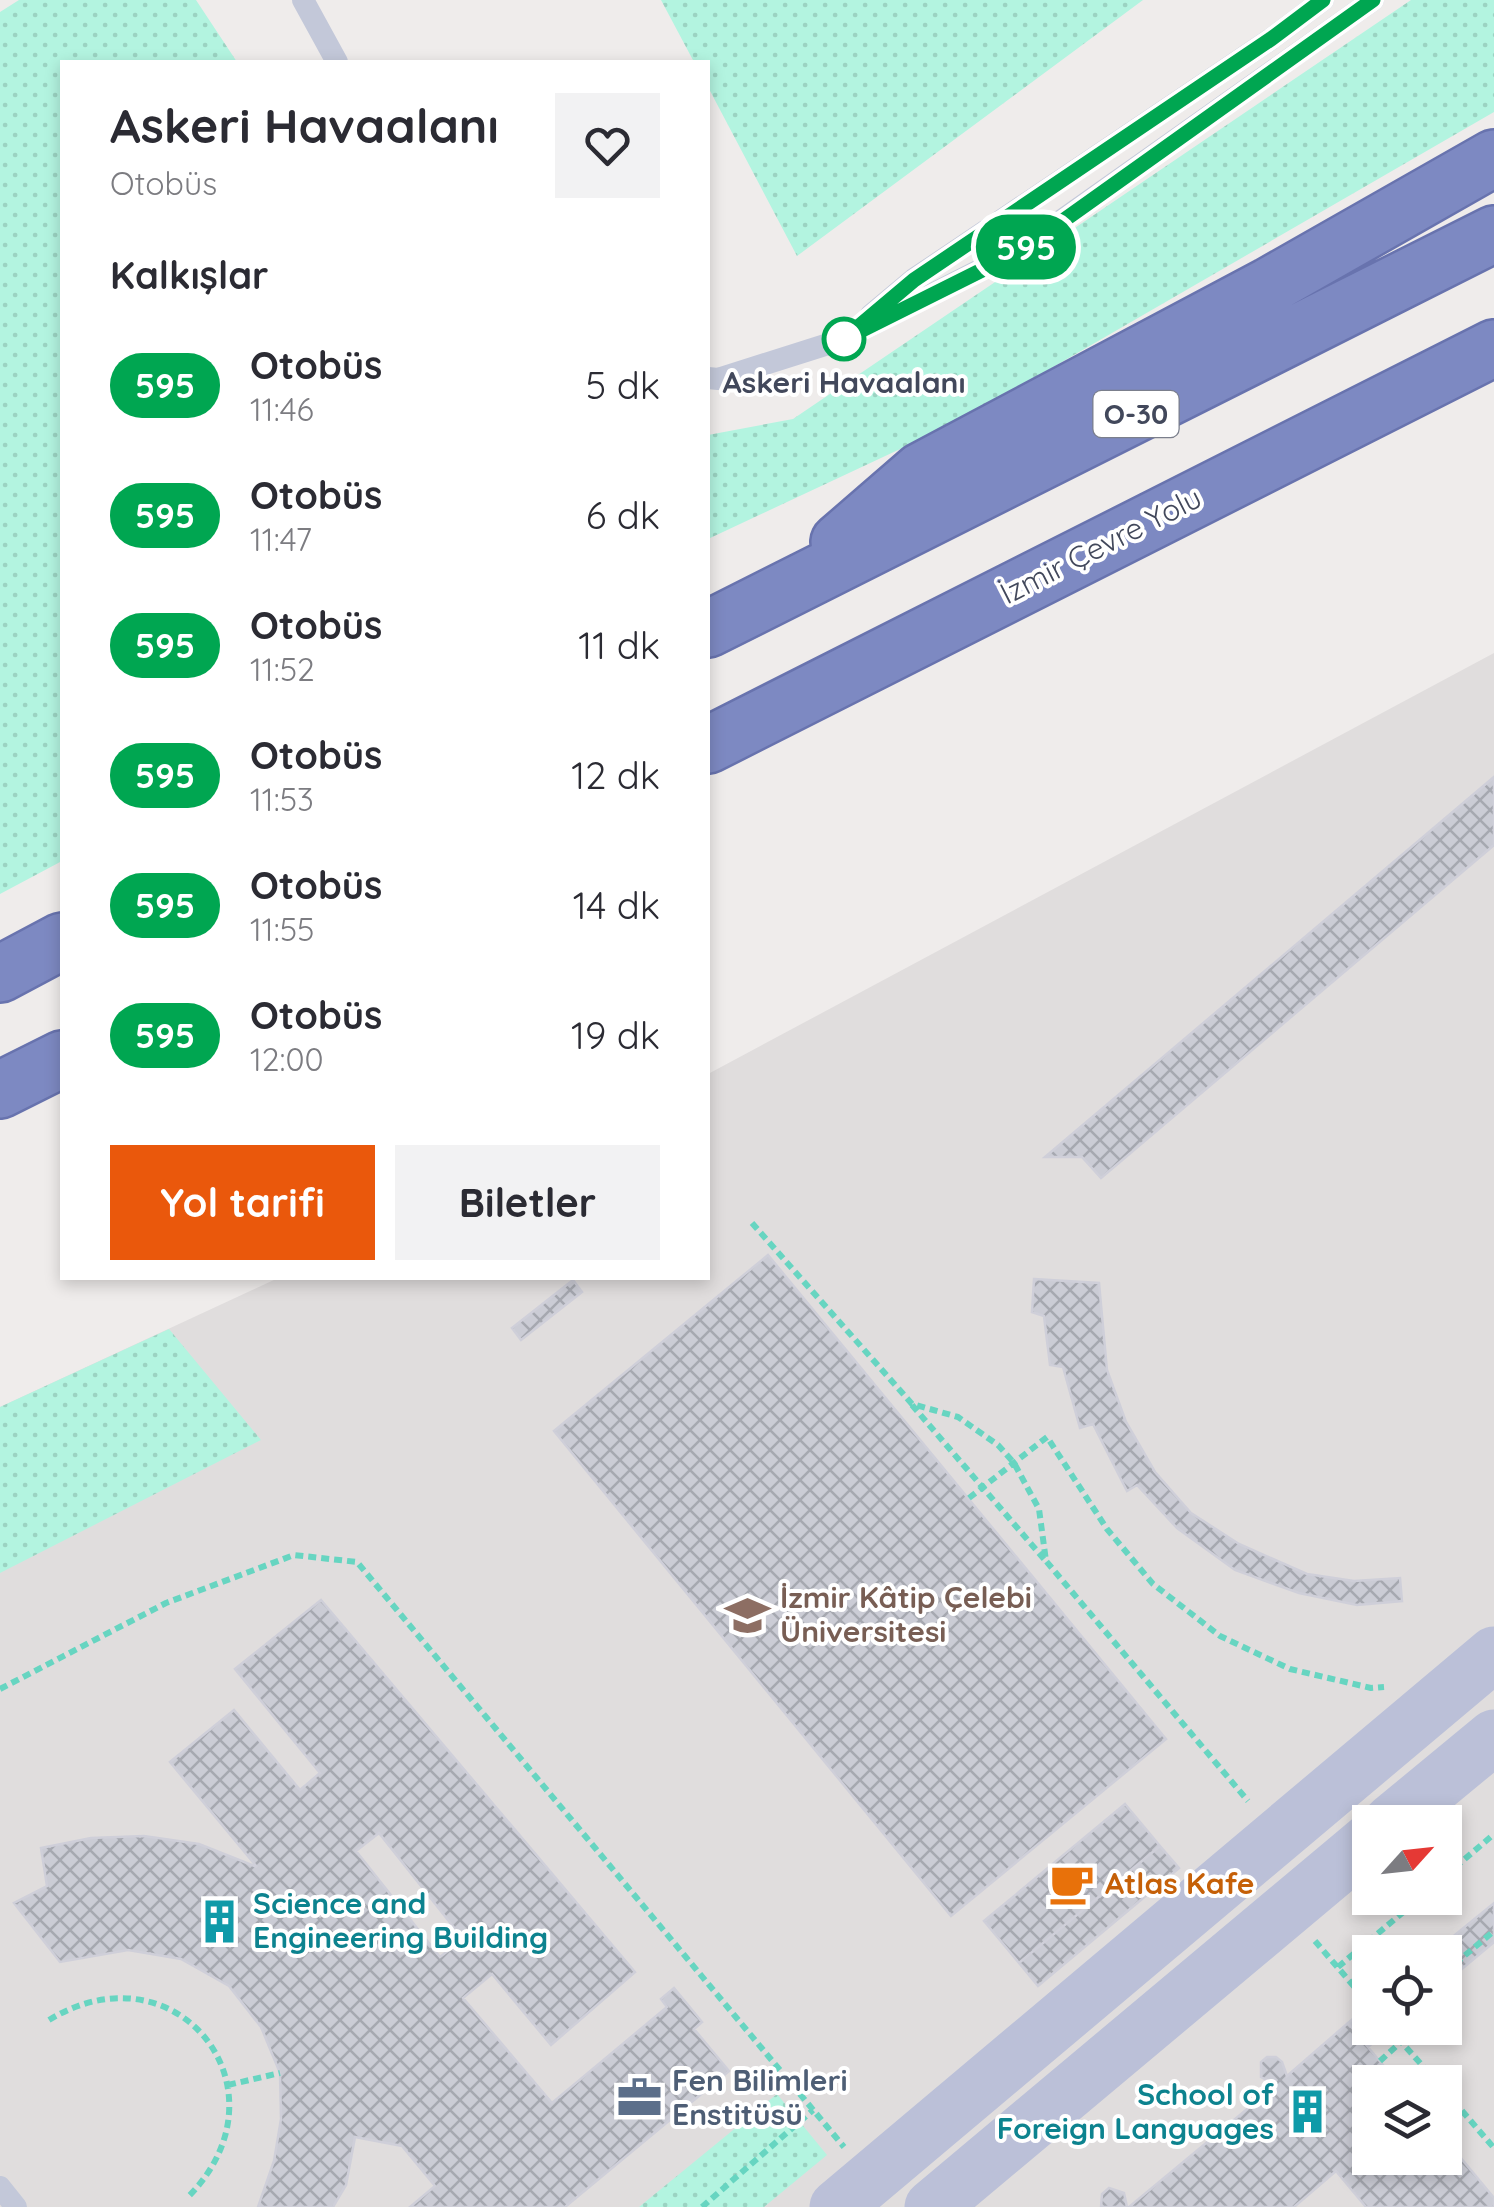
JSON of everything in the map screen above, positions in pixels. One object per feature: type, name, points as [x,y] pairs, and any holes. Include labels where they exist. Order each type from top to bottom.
[{"type":"highway","points":[[779,594],[921,471],[1269,286],[1494,158]]},
{"type":"highway","name":"O-30","points":[[710,628],[1494,234]]},
{"type":"highway","name":"İzmir Çevre Yolu","points":[[710,743],[1494,348]]},
{"type":"highway","points":[[832,684],[979,639],[1494,390]]},
{"type":"highway","points":[[0,974],[60,943]]},
{"type":"highway","points":[[0,1090],[60,1060]]},
{"type":"street","points":[[854,2193],[1494,1654]]},
{"type":"street","points":[[1412,1805],[1494,1737]]},
{"type":"street","points":[[932,2207],[1352,1855]]},
{"type":"lane","points":[[303,0],[336,60]]},
{"type":"lane","points":[[844,339],[914,280],[1323,0]]},
{"type":"lane","points":[[710,378],[718,379],[844,339],[1022,250],[1373,0]]},
{"type":"path","points":[[752,1223],[912,1404],[1278,1836]]},
{"type":"path","points":[[912,1404],[958,1417],[998,1445],[1014,1463],[1038,1510],[1046,1562]]},
{"type":"path","points":[[968,1498],[1047,1437],[1107,1529],[1152,1584],[1220,1636],[1290,1668],[1371,1688],[1389,1687]]},
{"type":"path","points":[[0,1689],[166,1603],[294,1555],[356,1562],[813,2110],[854,2193]]},
{"type":"path","points":[[1462,1861],[1494,1834]]},
{"type":"path","points":[[1288,1909],[1352,1984]]},
{"type":"path","points":[[1338,1967],[1400,1915]]},
{"type":"path","points":[[1462,1958],[1494,1931]]},
{"type":"path","points":[[49,2020],[71,2007],[107,1997],[144,1999],[189,2021],[206,2039],[220,2061],[231,2110],[220,2158],[188,2197]]},
{"type":"path","points":[[1380,2061],[1398,2045]]},
{"type":"path","points":[[1405,2045],[1422,2065]]},
{"type":"path","points":[[228,2085],[280,2073]]},
{"type":"path","points":[[702,2207],[813,2110]]},
{"type":"path","points":[[1462,2111],[1494,2148]]},
{"type":"shaded area","name":"İzmir Kâtip Çelebi Üniversitesi","points":[[1494,653],[1494,2207],[0,2207],[0,1407],[274,1280],[710,1280],[710,1073]]},
{"type":"green space","points":[[19,0],[196,0],[236,60],[60,60],[60,862],[0,894],[0,12]]},
{"type":"green space","points":[[661,0],[1143,0],[797,256],[710,91],[710,60],[693,60]]},
{"type":"green space","points":[[1411,0],[1494,0],[1494,112],[960,421],[710,538],[710,435],[793,419]]},
{"type":"green space","points":[[169,1329],[261,1440],[0,1573],[0,1407]]},
{"type":"green space","points":[[777,2094],[827,2155],[764,2207],[639,2207]]},
{"type":"building","points":[[1494,777],[1494,845],[1101,1178],[1082,1157],[1045,1157]]},
{"type":"building","points":[[768,1255],[1166,1739],[951,1916],[554,1431]]},
{"type":"building","points":[[1034,1279],[1099,1283],[1107,1370],[1126,1422],[1155,1472],[1191,1513],[1239,1544],[1307,1574],[1354,1581],[1400,1578],[1402,1601],[1357,1605],[1299,1593],[1235,1570],[1177,1528],[1137,1485],[1127,1491],[1093,1424],[1080,1428],[1063,1367],[1050,1365],[1044,1316],[1032,1312]]},
{"type":"building","points":[[573,1280],[582,1292],[521,1340],[512,1328]]},
{"type":"building","name":"Science and Engineering Building","points":[[321,1600],[635,1972],[551,2045],[492,1974],[463,1998],[552,2103],[667,2007],[661,1999],[674,1988],[702,2022],[694,2029],[729,2071],[565,2207],[410,2207],[435,2186],[402,2146],[355,2137],[346,2185],[333,2207],[258,2207],[274,2161],[281,2119],[280,2073],[261,2027],[229,1986],[181,1959],[128,1950],[60,1962],[14,1903],[47,1886],[41,1848],[91,1838],[144,1836],[199,1844],[257,1867],[170,1762],[234,1710],[300,1790],[320,1773],[235,1669]],"holes":[[[379,1833],[463,1939],[440,1957],[356,1851]]]},
{"type":"building","name":"Atlas Kafe","points":[[1125,1804],[1160,1846],[1019,1963],[984,1921]]},
{"type":"building","points":[[1160,1846],[1179,1868],[1038,1986],[1019,1963]]},
{"type":"building","points":[[1494,1903],[1494,1942],[1462,1969],[1462,1935],[1455,1935]]},
{"type":"building","name":"School of Foreign Languages","points":[[1348,2023],[1352,2028],[1352,2045],[1366,2045],[1383,2065],[1352,2065],[1352,2175],[1462,2175],[1462,2159],[1494,2198],[1494,2207],[1366,2207],[1336,2171],[1294,2207],[1129,2207],[1276,2085],[1261,2077],[1261,2062],[1267,2057],[1282,2062],[1287,2076]]},
{"type":"building","name":"School of Foreign Languages","points":[[1109,2188],[1124,2193],[1127,2207],[1101,2207],[1102,2194]]},
{"type":"bus line","name":"595","points":[[1323,0],[914,280],[844,339],[1022,250],[1373,0]]},
{"type":"place","name":"Askeri Havaalanı","points":[[844,339]]},
{"type":"place","name":"İzmir Kâtip Çelebi Üniversitesi","points":[[747,1615]]},
{"type":"place","name":"Atlas Kafe","points":[[1072,1884]]},
{"type":"place","name":"Science and Engineering Building","points":[[220,1921]]},
{"type":"place","name":"Fen Bilimleri Enstitüsü","points":[[639,2098]]},
{"type":"place","name":"School of Foreign Languages","points":[[1307,2112]]}]
